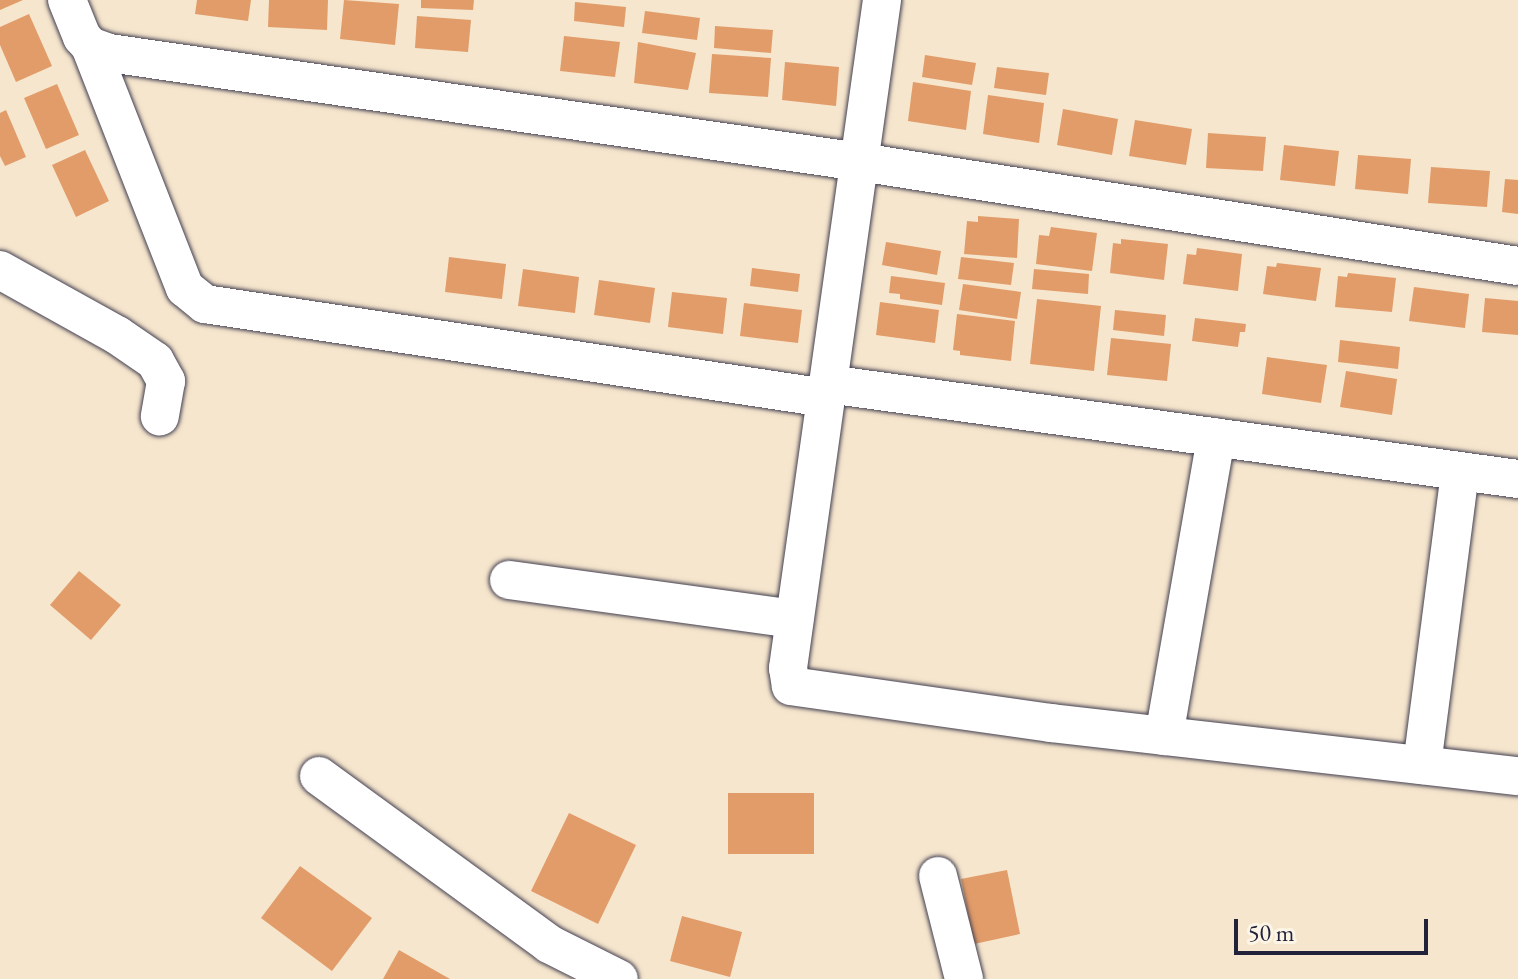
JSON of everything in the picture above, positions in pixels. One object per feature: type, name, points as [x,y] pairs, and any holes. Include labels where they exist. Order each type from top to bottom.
[{"type":"street","points":[[67,0],[82,37],[90,46],[185,288],[205,304],[827,391],[1216,437],[1518,479]]},
{"type":"street","points":[[882,0],[794,619],[787,675],[791,686],[1164,736],[1518,776]]},
{"type":"street","points":[[90,46],[109,53],[860,162],[1518,266]]},
{"type":"street","points":[[0,270],[117,335],[155,361],[166,381],[160,416]]},
{"type":"street","points":[[1164,736],[1216,437]]},
{"type":"street","points":[[1422,765],[1460,471]]},
{"type":"street","points":[[509,580],[794,619]]},
{"type":"street","points":[[319,776],[549,944],[619,979]]},
{"type":"street","points":[[938,876],[964,979]]},
{"type":"building","points":[[0,0],[23,0],[0,10]]},
{"type":"building","points":[[197,0],[251,0],[248,21],[195,14]]},
{"type":"building","points":[[269,0],[328,0],[327,30],[268,27]]},
{"type":"building","points":[[344,0],[399,4],[395,45],[340,39]]},
{"type":"building","points":[[421,0],[474,0],[473,10],[421,8]]},
{"type":"building","points":[[575,2],[626,7],[624,27],[574,21]]},
{"type":"building","points":[[645,11],[700,18],[697,40],[642,33]]},
{"type":"building","points":[[29,14],[52,66],[16,82],[0,45],[0,27]]},
{"type":"building","points":[[417,16],[471,20],[468,52],[415,48]]},
{"type":"building","points":[[715,26],[773,30],[771,53],[714,48]]},
{"type":"building","points":[[564,36],[620,42],[615,77],[560,71]]},
{"type":"building","points":[[638,42],[696,53],[688,90],[634,83]]},
{"type":"building","points":[[712,54],[771,58],[768,97],[709,93]]},
{"type":"building","points":[[925,55],[976,63],[972,85],[922,77]]},
{"type":"building","points":[[785,62],[839,67],[836,106],[782,100]]},
{"type":"building","points":[[997,67],[1049,73],[1046,95],[994,88]]},
{"type":"building","points":[[913,82],[971,91],[966,130],[908,121]]},
{"type":"building","points":[[57,84],[79,135],[46,149],[24,98]]},
{"type":"building","points":[[988,95],[1044,103],[1039,143],[983,134]]},
{"type":"building","points":[[1063,109],[1118,119],[1112,155],[1057,145]]},
{"type":"building","points":[[6,110],[26,157],[5,166],[0,156],[0,113]]},
{"type":"building","points":[[1135,120],[1192,129],[1186,165],[1129,156]]},
{"type":"building","points":[[1208,133],[1266,137],[1263,171],[1206,168]]},
{"type":"building","points":[[1284,145],[1339,151],[1335,186],[1280,180]]},
{"type":"building","points":[[85,150],[109,201],[76,217],[52,165]]},
{"type":"building","points":[[1358,155],[1411,159],[1408,194],[1355,189]]},
{"type":"building","points":[[1431,167],[1490,171],[1487,207],[1428,203]]},
{"type":"building","points":[[1505,179],[1518,180],[1518,214],[1502,212]]},
{"type":"building","points":[[978,216],[1019,219],[1017,258],[964,254],[967,221],[978,222]]},
{"type":"building","points":[[1051,227],[1097,233],[1092,271],[1036,264],[1039,235],[1049,236]]},
{"type":"building","points":[[1121,239],[1168,244],[1164,280],[1110,273],[1113,243],[1121,244]]},
{"type":"building","points":[[886,242],[941,251],[937,275],[882,265]]},
{"type":"building","points":[[1197,248],[1242,254],[1238,291],[1183,284],[1187,254],[1196,255]]},
{"type":"building","points":[[449,257],[506,264],[502,299],[445,292]]},
{"type":"building","points":[[961,257],[1014,263],[1011,285],[958,279]]},
{"type":"building","points":[[1277,263],[1321,268],[1316,301],[1263,294],[1267,266],[1276,267]]},
{"type":"building","points":[[752,268],[800,274],[798,292],[750,286]]},
{"type":"building","points":[[523,269],[579,277],[575,313],[518,306]]},
{"type":"building","points":[[1034,269],[1089,274],[1088,294],[1032,289]]},
{"type":"building","points":[[1348,273],[1396,278],[1392,312],[1335,307],[1338,276],[1347,277]]},
{"type":"building","points":[[891,276],[945,283],[942,305],[900,299],[900,294],[889,293]]},
{"type":"building","points":[[599,280],[655,288],[650,323],[594,315]]},
{"type":"building","points":[[963,284],[1021,292],[1017,319],[959,310]]},
{"type":"building","points":[[1414,287],[1469,294],[1465,328],[1409,321]]},
{"type":"building","points":[[672,292],[727,298],[723,334],[668,327]]},
{"type":"building","points":[[1485,298],[1518,301],[1518,335],[1482,332]]},
{"type":"building","points":[[1037,299],[1101,306],[1094,371],[1030,364]]},
{"type":"building","points":[[880,302],[939,310],[935,343],[876,335]]},
{"type":"building","points":[[744,303],[802,310],[798,343],[740,336]]},
{"type":"building","points":[[1115,310],[1166,315],[1164,336],[1113,330]]},
{"type":"building","points":[[957,314],[1015,321],[1011,361],[960,355],[960,351],[953,350]]},
{"type":"building","points":[[1195,318],[1246,324],[1245,332],[1240,332],[1238,347],[1192,341]]},
{"type":"building","points":[[1111,338],[1171,344],[1167,381],[1107,375]]},
{"type":"building","points":[[1340,340],[1400,347],[1398,369],[1338,362]]},
{"type":"building","points":[[1267,357],[1327,365],[1321,403],[1262,394]]},
{"type":"building","points":[[1346,371],[1397,379],[1392,415],[1340,407]]},
{"type":"building","points":[[79,571],[121,605],[91,640],[50,605]]},
{"type":"building","points":[[728,793],[814,793],[814,854],[728,854]]},
{"type":"building","points":[[569,813],[636,845],[598,924],[531,891]]},
{"type":"building","points":[[300,866],[372,918],[332,971],[261,918]]},
{"type":"building","points":[[1007,870],[1020,934],[974,944],[961,879]]},
{"type":"building","points":[[682,916],[742,932],[730,977],[670,961]]},
{"type":"building","points":[[399,950],[450,979],[383,979]]}]
